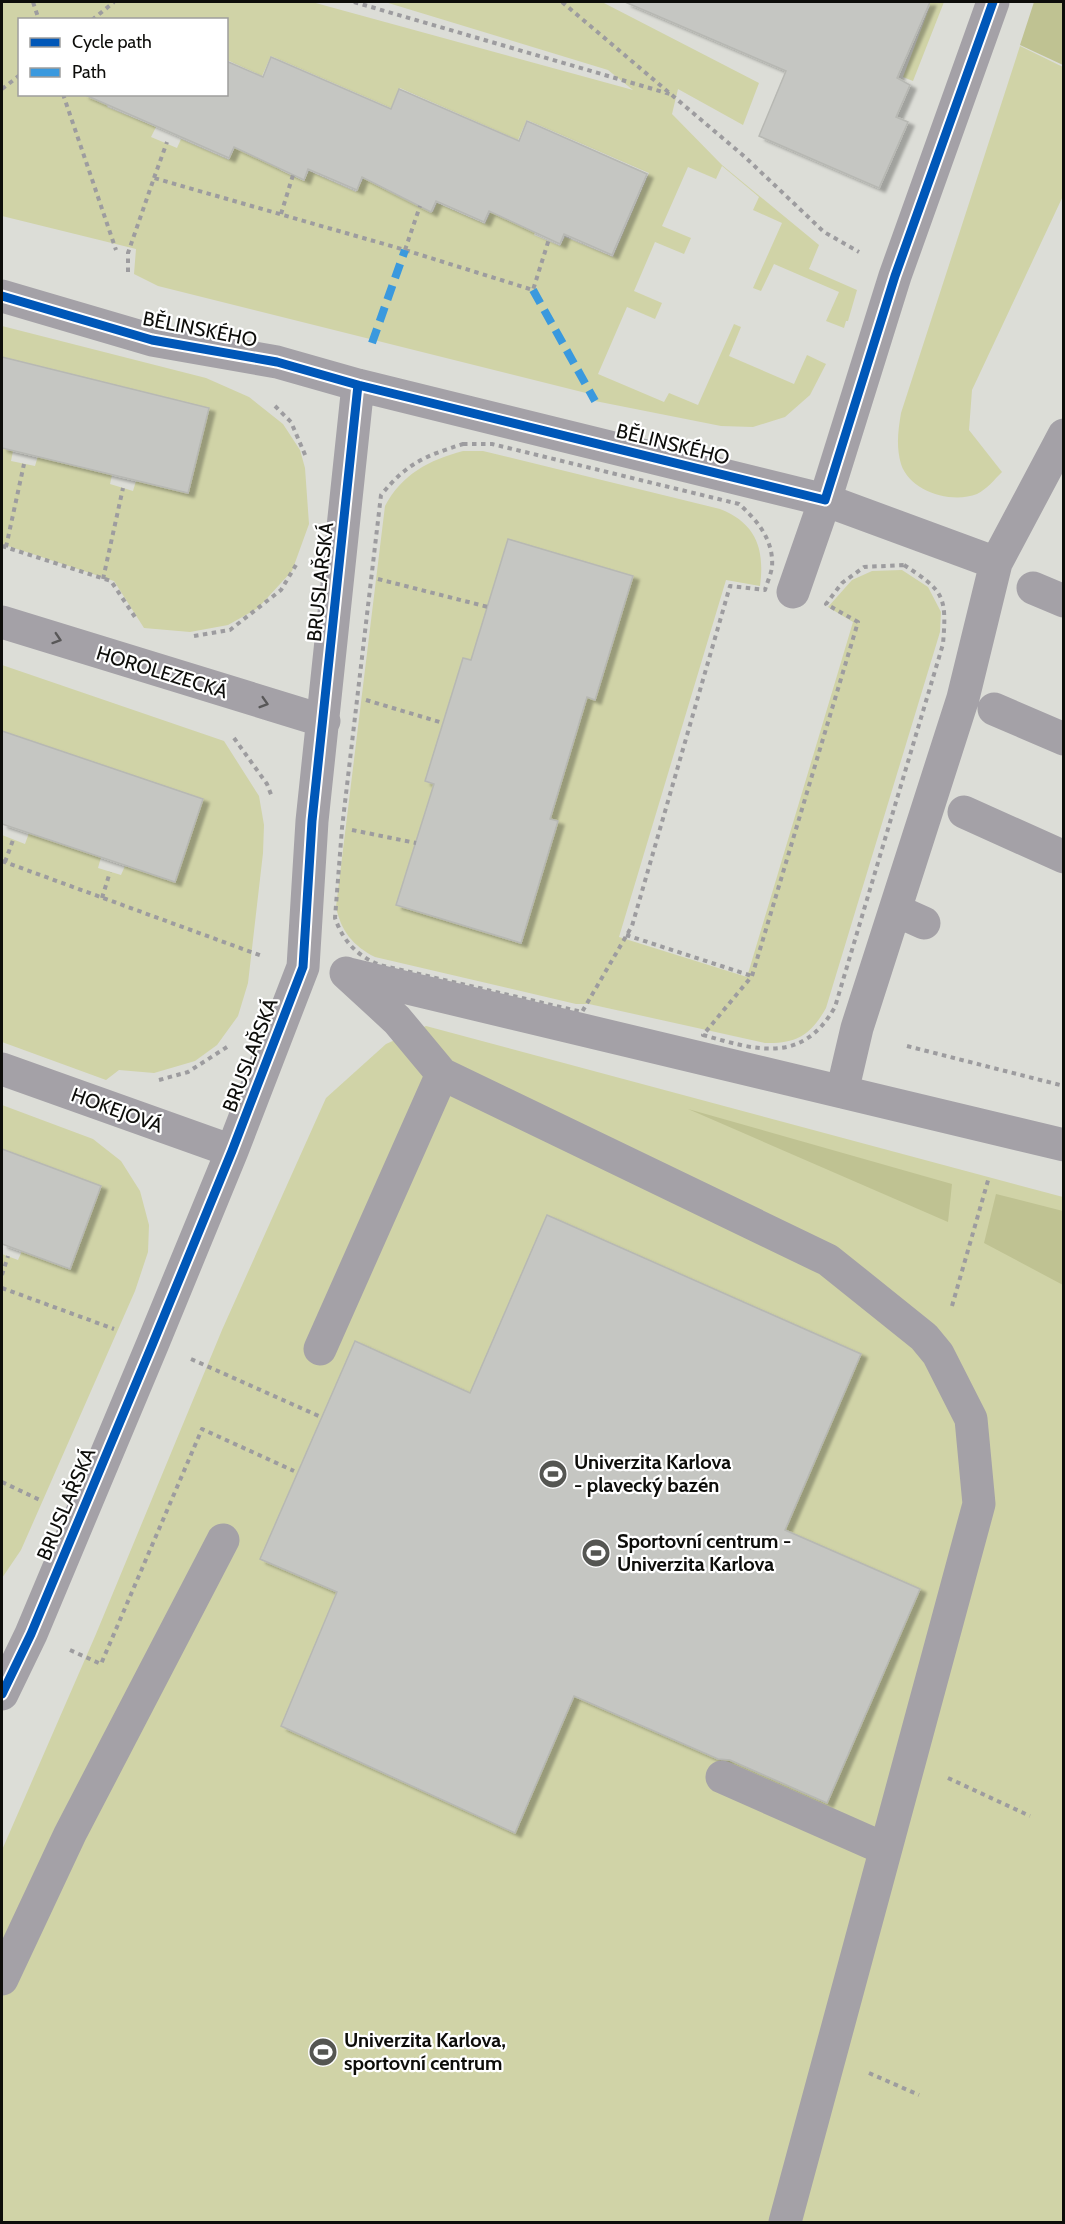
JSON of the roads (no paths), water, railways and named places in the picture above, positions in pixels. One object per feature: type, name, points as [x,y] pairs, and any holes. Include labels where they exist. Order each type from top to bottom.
[{"type":"street","points":[[793,592],[825,500],[895,276],[993,2]]},
{"type":"street","name":"BĚLINSKÉHO","points":[[2,296],[153,340],[277,362],[358,385],[825,500],[996,563]]},
{"type":"street","name":"BRUSLAŘSKÁ","points":[[2,1694],[31,1634],[232,1151],[303,967],[312,821],[358,385]]},
{"type":"street","points":[[842,1092],[857,1028],[963,698],[996,563],[1052,484],[1064,435]]},
{"type":"street","points":[[1033,588],[1064,601]]},
{"type":"street","name":"HOROLEZECKÁ","points":[[2,622],[324,721]]},
{"type":"street","points":[[994,709],[1064,739]]},
{"type":"street","points":[[964,812],[1064,856]]},
{"type":"street","points":[[895,910],[924,923]]},
{"type":"street","points":[[303,967],[346,973],[1064,1144]]},
{"type":"street","points":[[346,973],[397,1020],[442,1074],[828,1260],[924,1337],[938,1354],[971,1419],[979,1503],[785,2223]]},
{"type":"street","name":"HOKEJOVÁ","points":[[2,1069],[232,1151]]},
{"type":"street","points":[[320,1349],[442,1074]]},
{"type":"street","points":[[2,1979],[70,1834],[223,1540]]},
{"type":"street","points":[[722,1777],[885,1850]]},
{"type":"place","name":"Univerzita Karlova - plavecký bazén","points":[[553,1474]]},
{"type":"place","name":"Sportovní centrum - Univerzita Karlova","points":[[596,1553]]},
{"type":"place","name":"Univerzita Karlova, sportovní centrum","points":[[323,2052]]}]
